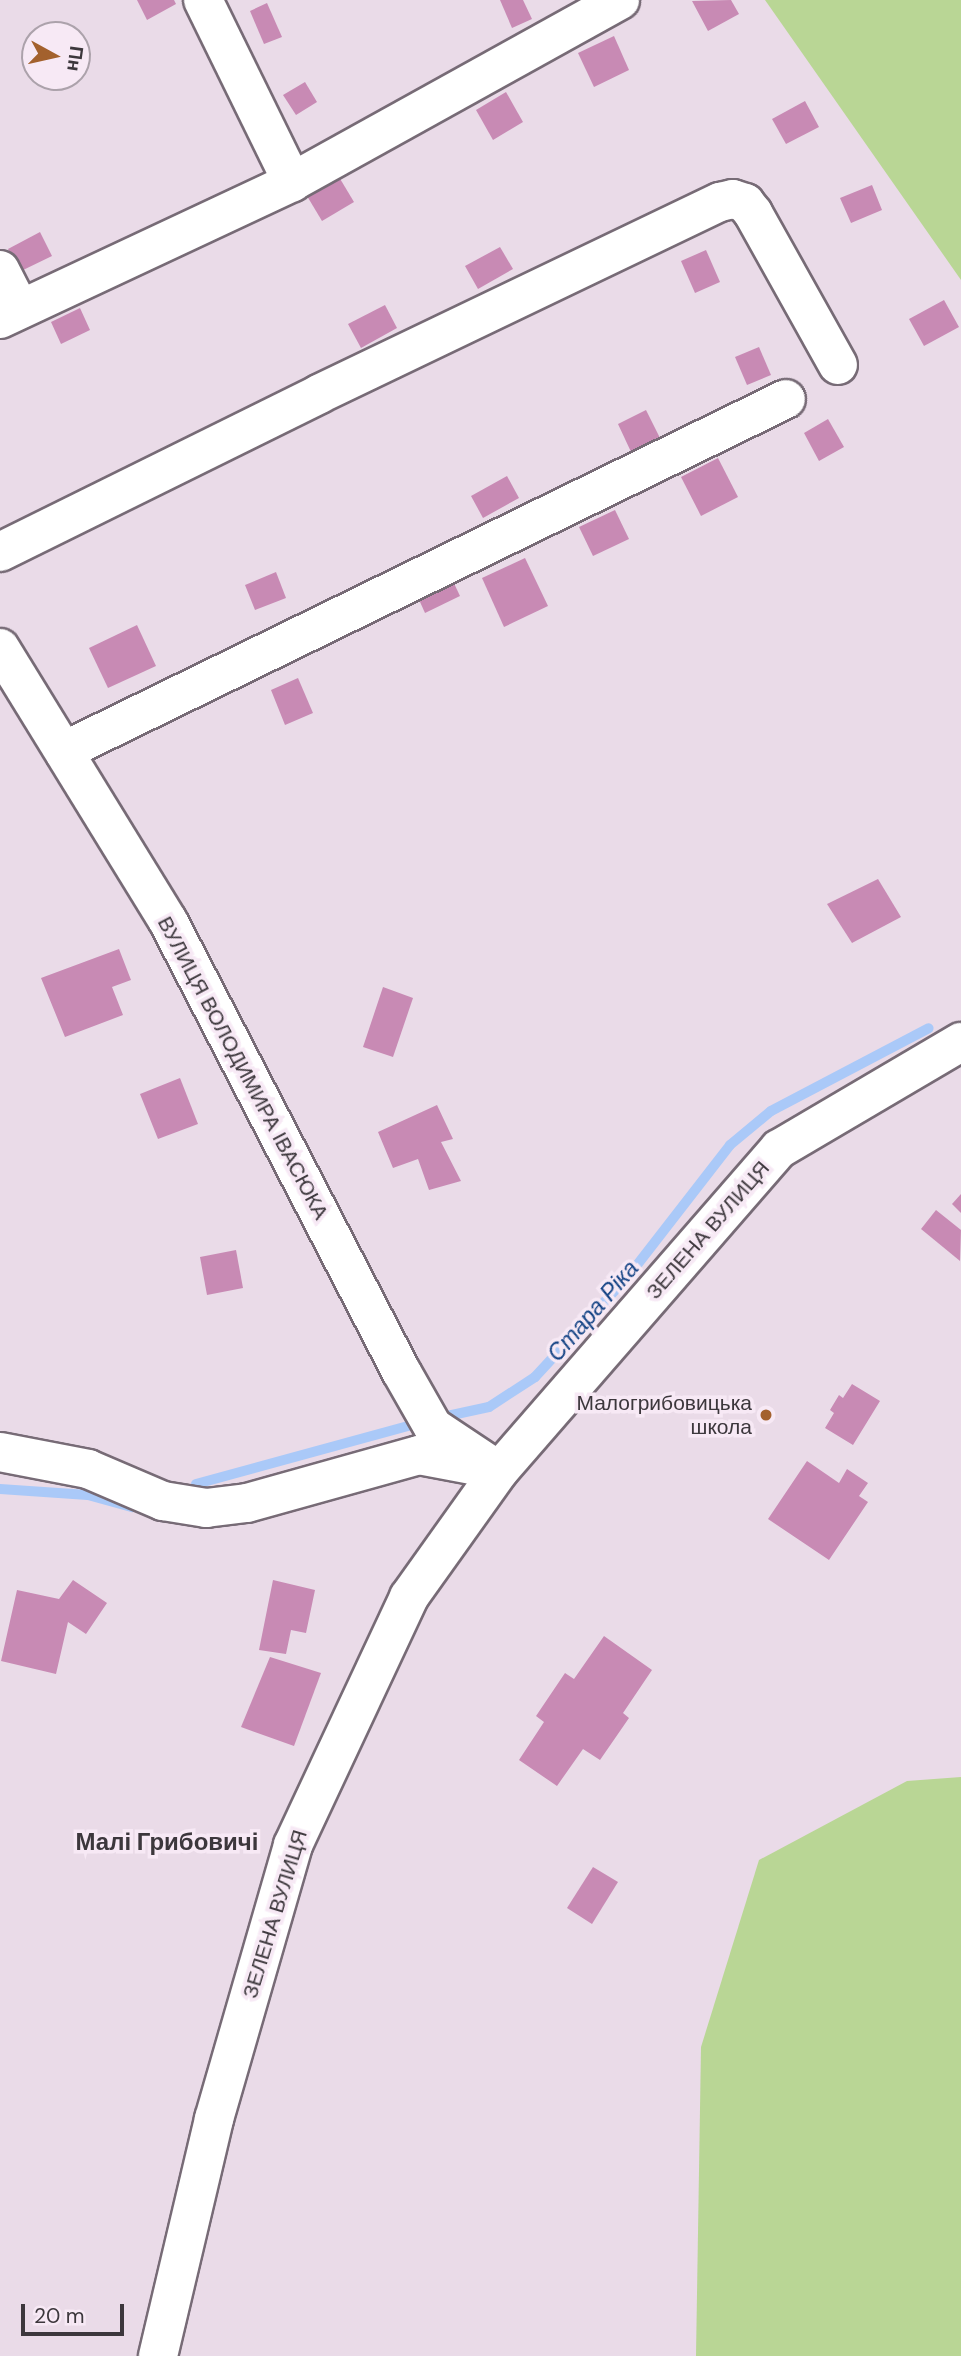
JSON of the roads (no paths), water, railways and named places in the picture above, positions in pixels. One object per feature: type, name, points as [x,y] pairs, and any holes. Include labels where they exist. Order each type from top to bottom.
[{"type":"street","points":[[203,0],[292,182]]},
{"type":"street","points":[[0,270],[10,314],[292,182],[572,11],[620,0]]},
{"type":"street","points":[[0,552],[307,400],[720,202],[733,200],[745,203],[753,213],[838,365]]},
{"type":"street","points":[[64,751],[786,399]]},
{"type":"street","name":"ВУЛИЦЯ ВОЛОДИМИРА ІВАСЮКА","points":[[0,648],[168,921],[401,1371],[433,1427],[499,1471]]},
{"type":"street","name":"ЗЕЛЕНА ВУЛИЦЯ","points":[[158,2356],[214,2119],[293,1845],[409,1597],[499,1471],[779,1149],[961,1042]]},
{"type":"street","points":[[0,1452],[88,1469],[163,1501],[206,1508],[247,1503],[419,1455],[499,1471]]},
{"type":"waterway","name":"Стара Ріка","points":[[438,1418],[489,1407],[535,1377],[630,1274],[730,1145],[771,1111],[929,1028]]},
{"type":"waterway","name":"Стара Ріка","points":[[196,1484],[422,1422]]},
{"type":"waterway","name":"Стара Ріка","points":[[0,1489],[88,1495],[132,1507]]},
{"type":"place","name":"Малогрибовицька школа","points":[[766,1415]]},
{"type":"district","name":"Малі Грибовичі","points":[[167,1842]]}]
